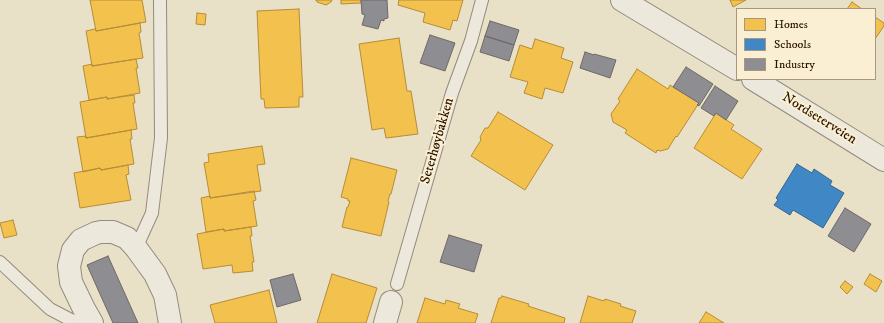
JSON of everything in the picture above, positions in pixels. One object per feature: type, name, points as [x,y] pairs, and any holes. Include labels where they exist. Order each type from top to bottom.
[{"type":"street","points":[[622,0],[643,6],[736,68]]},
{"type":"street","name":"Nordseterveien","points":[[755,80],[884,160]]},
{"type":"street","points":[[92,323],[71,282],[69,266],[73,250],[81,240],[101,232],[113,232],[127,238],[136,248],[155,274],[165,296],[170,323]]},
{"type":"street","name":"Seterhøybakken","points":[[385,323],[394,293]]},
{"type":"lane","points":[[136,248],[152,213],[161,138],[160,0]]},
{"type":"lane","name":"Seterhøybakken","points":[[394,293],[452,93],[471,41],[482,0]]},
{"type":"lane","points":[[0,262],[50,309],[80,323]]},
{"type":"building: Homes","points":[[90,0],[142,0],[146,22],[96,31]]},
{"type":"building: Homes","points":[[316,0],[332,0],[326,5],[317,2]]},
{"type":"building: Homes","points":[[341,0],[361,0],[361,3],[341,4]]},
{"type":"building: Homes","points":[[399,0],[463,0],[457,21],[453,20],[450,30],[423,22],[425,13],[398,5]]},
{"type":"building: Homes","points":[[730,0],[746,0],[733,7]]},
{"type":"building: Homes","points":[[852,2],[861,8],[848,8]]},
{"type":"building: Homes","points":[[299,9],[303,97],[299,97],[299,107],[265,108],[264,99],[261,99],[257,11]]},
{"type":"building: Homes","points":[[197,13],[206,14],[205,25],[196,24]]},
{"type":"building: Homes","points":[[876,18],[884,23],[884,26],[876,38]]},
{"type":"building: Homes","points":[[140,23],[141,32],[139,33],[143,58],[92,66],[86,31],[95,29],[96,31]]},
{"type":"building: Homes","points":[[399,38],[407,91],[411,91],[418,134],[386,138],[384,128],[372,130],[359,44]]},
{"type":"building: Homes","points":[[535,39],[564,48],[561,58],[573,62],[563,93],[545,88],[542,99],[524,93],[528,82],[510,77],[520,45],[532,49]]},
{"type":"building: Homes","points":[[136,59],[140,93],[107,99],[107,97],[89,100],[83,66]]},
{"type":"building: Homes","points":[[637,69],[668,89],[670,85],[699,103],[668,149],[660,151],[657,150],[656,153],[625,133],[627,130],[613,122],[611,114],[620,101],[618,99]]},
{"type":"building: Homes","points":[[134,95],[135,103],[133,103],[137,129],[86,138],[80,102],[107,97],[107,99]]},
{"type":"building: Homes","points":[[498,112],[553,145],[525,190],[471,156],[481,140],[480,137],[485,128],[488,128]]},
{"type":"building: Homes","points":[[716,113],[734,125],[731,129],[762,149],[742,179],[694,148]]},
{"type":"building: Homes","points":[[131,130],[132,139],[130,139],[134,164],[101,170],[100,168],[83,172],[77,137],[86,136],[86,138]]},
{"type":"building: Homes","points":[[262,146],[265,164],[257,165],[261,191],[210,198],[204,163],[209,162],[208,154]]},
{"type":"building: Homes","points":[[351,158],[397,170],[388,201],[381,236],[342,227],[350,201],[341,197]]},
{"type":"building: Homes","points":[[128,165],[129,174],[126,175],[131,200],[80,208],[74,173]]},
{"type":"building: Homes","points":[[254,191],[256,200],[253,201],[257,226],[206,232],[201,198]]},
{"type":"building: Homes","points":[[13,220],[17,235],[4,238],[0,223]]},
{"type":"building: Homes","points":[[251,227],[252,236],[250,236],[254,262],[252,262],[253,271],[233,273],[232,265],[203,269],[197,234],[224,229],[224,231]]},
{"type":"building: Homes","points":[[332,274],[377,288],[366,323],[317,323]]},
{"type":"building: Homes","points":[[870,274],[882,281],[876,292],[864,284]]},
{"type":"building: Homes","points":[[845,281],[853,287],[847,294],[840,287]]},
{"type":"building: Homes","points":[[269,290],[277,323],[215,323],[210,305]]},
{"type":"building: Homes","points":[[502,296],[529,304],[528,306],[565,318],[564,323],[491,323],[499,298]]},
{"type":"building: Homes","points":[[588,296],[621,304],[620,306],[636,311],[632,323],[580,323]]},
{"type":"building: Homes","points":[[425,298],[445,304],[446,300],[460,304],[458,308],[478,314],[475,323],[417,323]]},
{"type":"building: Homes","points":[[706,312],[724,323],[699,323]]},
{"type":"building: Schools","points":[[797,164],[812,173],[814,169],[832,181],[830,185],[844,193],[823,228],[793,210],[790,215],[774,205],[778,200],[776,198]]},
{"type":"building: Industry","points":[[361,0],[387,0],[388,18],[384,19],[384,21],[381,20],[378,29],[362,25],[365,15],[362,14]]},
{"type":"building: Industry","points":[[490,21],[519,30],[514,45],[485,36]]},
{"type":"building: Industry","points":[[430,35],[455,43],[445,71],[420,63]]},
{"type":"building: Industry","points":[[485,36],[514,45],[509,61],[480,52]]},
{"type":"building: Industry","points":[[585,52],[616,60],[610,78],[580,68]]},
{"type":"building: Industry","points":[[686,67],[713,84],[699,106],[697,105],[699,103],[673,87]]},
{"type":"building: Industry","points":[[715,86],[738,101],[726,120],[716,113],[714,116],[701,108]]},
{"type":"building: Industry","points":[[845,208],[871,224],[854,252],[828,236]]},
{"type":"building: Industry","points":[[449,235],[482,245],[474,272],[440,262]]},
{"type":"building: Industry","points":[[108,256],[138,323],[113,323],[87,265]]},
{"type":"building: Industry","points":[[293,274],[301,300],[277,307],[270,280]]}]
